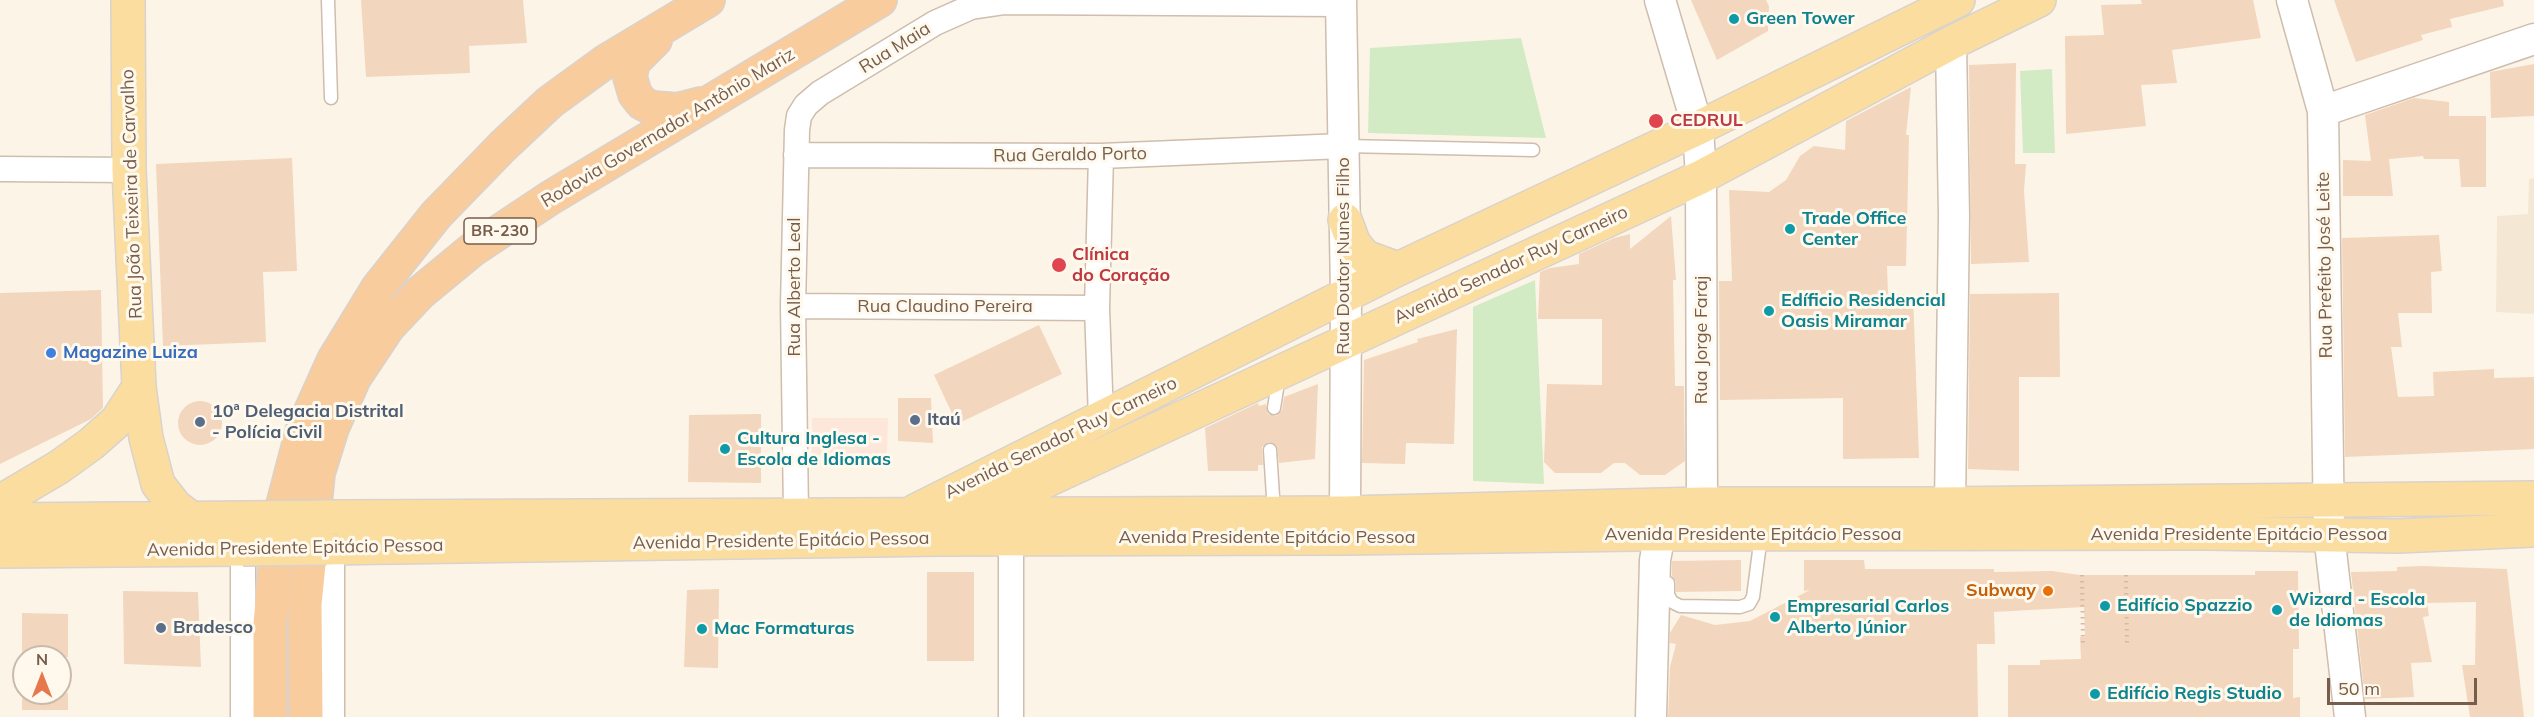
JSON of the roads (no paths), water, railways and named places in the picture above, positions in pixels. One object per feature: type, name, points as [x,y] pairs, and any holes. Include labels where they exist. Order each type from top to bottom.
[{"type":"highway","name":"Rodovia Governador Antônio Mariz","points":[[306,717],[305,604],[318,473],[332,428],[354,378],[382,336],[421,292],[472,250],[550,198],[727,94],[880,0]]},
{"type":"highway","points":[[702,3],[644,49],[631,70],[632,86],[642,103],[664,110],[695,106],[727,94]]},
{"type":"highway","name":"BR-230","points":[[270,717],[270,625],[279,520],[285,488],[303,429],[334,360],[378,288],[436,215],[502,146],[550,102],[605,62],[702,3]]},
{"type":"main road","name":"Rua João Teixeira de Carvalho","points":[[128,0],[129,170],[139,387],[146,438],[158,484],[175,506],[194,520]]},
{"type":"main road","name":"Avenida Senador Ruy Carneiro","points":[[975,513],[1701,177],[1951,43],[2039,0]]},
{"type":"main road","name":"Avenida Senador Ruy Carneiro","points":[[908,514],[1398,269],[1698,128],[1945,3]]},
{"type":"main road","points":[[1345,220],[1354,244],[1365,257],[1398,269]]},
{"type":"main road","points":[[0,502],[91,444],[117,421],[139,387]]},
{"type":"main road","name":"Avenida Presidente Epitácio Pessoa","points":[[0,551],[245,533],[332,537],[1346,538],[1652,527],[1702,504],[2534,498]]},
{"type":"main road","name":"Avenida Presidente Epitácio Pessoa","points":[[332,537],[796,514],[975,513],[1346,513],[1761,534],[2398,536],[2534,530]]},
{"type":"main road","points":[[941,539],[975,513]]},
{"type":"main road","name":"Avenida Presidente Epitácio Pessoa","points":[[0,520],[194,520],[245,533]]},
{"type":"street","name":"Rua Jorge Faraj","points":[[1660,0],[1698,128],[1701,177],[1702,504]]},
{"type":"street","name":"Rua Prefeito José Leite","points":[[2292,0],[2323,111],[2329,534],[2350,717]]},
{"type":"street","name":"Rua Maia","points":[[843,80],[935,22],[955,12],[985,4],[1005,2],[1341,2]]},
{"type":"street","name":"Rua Doutor Nunes Filho","points":[[1341,2],[1346,295],[1346,513]]},
{"type":"street","points":[[2323,111],[2534,39]]},
{"type":"street","points":[[1950,504],[1954,217],[1951,43]]},
{"type":"street","name":"Rua Alberto Leal","points":[[796,514],[793,306],[799,116],[806,105],[843,80]]},
{"type":"street","name":"Rua Geraldo Porto","points":[[796,155],[1101,156],[1343,146]]},
{"type":"street","points":[[1101,156],[1097,308],[1101,418]]},
{"type":"street","points":[[0,169],[129,170]]},
{"type":"street","name":"Rua Claudino Pereira","points":[[793,306],[1097,308]]},
{"type":"street","points":[[1651,717],[1655,560],[1652,527]]},
{"type":"street","points":[[243,717],[245,533]]},
{"type":"street","points":[[332,537],[332,717]]},
{"type":"street","points":[[1011,538],[1011,717]]},
{"type":"lane","points":[[328,0],[331,98]]},
{"type":"lane","points":[[1343,146],[1533,150]]},
{"type":"lane","points":[[1274,408],[1280,373]]},
{"type":"lane","points":[[1270,450],[1274,513]]},
{"type":"lane","points":[[1652,527],[1668,595],[1672,602],[1680,606],[1740,607],[1749,604],[1753,597],[1761,534]]},
{"type":"place","name":"Green Tower","points":[[1734,19]]},
{"type":"place","name":"CEDRUL","points":[[1656,121]]},
{"type":"place","name":"Trade Office Center","points":[[1790,229]]},
{"type":"place","name":"Clínica do Coração","points":[[1059,265]]},
{"type":"place","name":"Edíficio Residencial Oasis Miramar","points":[[1769,311]]},
{"type":"place","name":"Magazine Luiza","points":[[51,353]]},
{"type":"place","name":"Itaú","points":[[915,420]]},
{"type":"place","name":"10ª Delegacia Distrital - Polícia Civil","points":[[200,422]]},
{"type":"place","name":"Cultura Inglesa - Escola de Idiomas","points":[[725,449]]},
{"type":"place","name":"Subway","points":[[2048,591]]},
{"type":"place","name":"Edifício Spazzio","points":[[2105,606]]},
{"type":"place","name":"Wizard - Escola de Idiomas","points":[[2277,610]]},
{"type":"place","name":"Empresarial Carlos Alberto Júnior","points":[[1775,617]]},
{"type":"place","name":"Bradesco","points":[[161,628]]},
{"type":"place","name":"Mac Formaturas","points":[[702,629]]},
{"type":"place","name":"Edifício Regis Studio","points":[[2095,694]]}]
